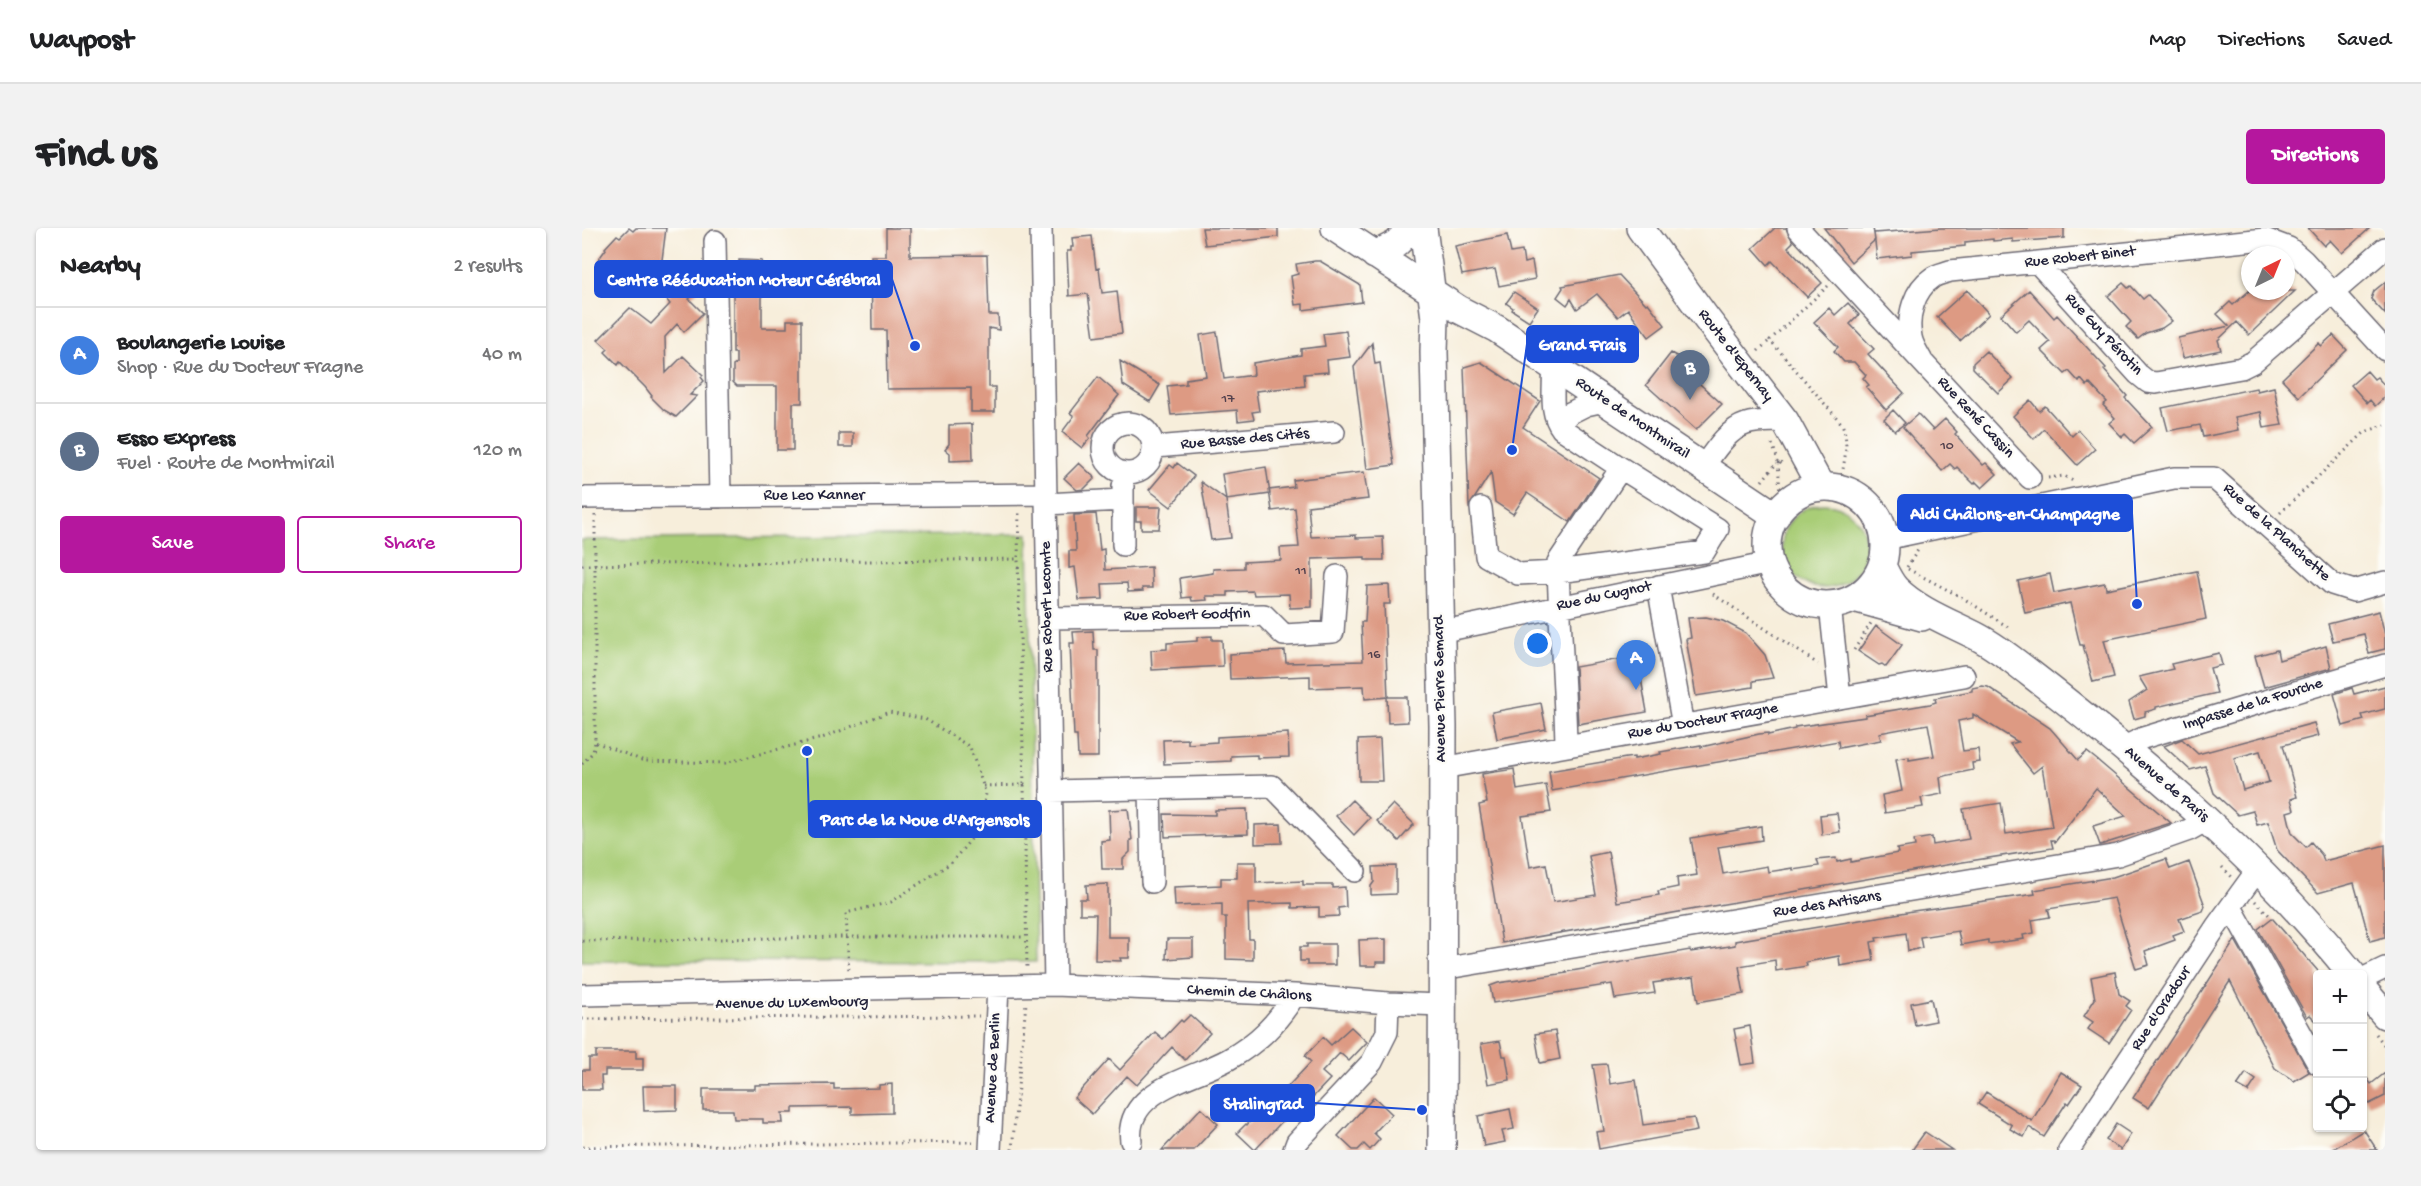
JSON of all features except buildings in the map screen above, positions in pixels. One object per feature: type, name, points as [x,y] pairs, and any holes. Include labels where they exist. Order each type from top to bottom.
[{"type":"main road","name":"Route de Montmirail","points":[[1335,228],[1432,292],[1553,366],[1703,467],[1778,513]]},
{"type":"main road","points":[[1375,255],[1396,244],[1412,228]]},
{"type":"main road","name":"Avenue Pierre Semard","points":[[1423,228],[1435,318],[1442,768],[1442,1150]]},
{"type":"main road","name":"Route d'Epernay","points":[[1640,228],[1785,421],[1809,466],[1832,488]]},
{"type":"main road","points":[[1434,351],[1461,330],[1487,324]]},
{"type":"main road","points":[[1832,488],[1856,496],[1870,507],[1880,522],[1894,567],[1866,590],[1842,602],[1810,603],[1792,594],[1778,580],[1770,563],[1767,547],[1769,531],[1778,513],[1789,500],[1802,493],[1832,488]]},
{"type":"main road","name":"Avenue de Paris","points":[[1894,567],[1894,588],[1906,598],[1979,638],[2008,657],[2122,748],[2207,820],[2258,869],[2348,970]]},
{"type":"main road","name":"Avenue de Paris","points":[[1842,602],[1954,626]]},
{"type":"main road","points":[[2367,994],[2385,1015]]},
{"type":"street","name":"Rue Robert Lecomte","points":[[1041,228],[1055,986]]},
{"type":"street","name":"Rue René Cassin","points":[[1798,228],[2030,478]]},
{"type":"street","name":"Rue Robert Binet","points":[[1921,359],[1911,338],[1911,317],[1914,300],[1932,278],[1961,268],[2265,239],[2289,248],[2385,350]]},
{"type":"street","points":[[715,241],[720,496]]},
{"type":"street","name":"Rue Guy Pérotin","points":[[2037,262],[2138,374],[2148,382],[2156,383],[2241,368],[2253,362],[2385,248]]},
{"type":"street","points":[[1481,508],[1486,556],[1518,574],[1558,572],[1704,552],[1719,529],[1563,429],[1556,422],[1552,411],[1555,384],[1553,366]]},
{"type":"street","points":[[1563,429],[1566,415],[1604,401]]},
{"type":"street","points":[[1129,421],[1148,429],[1155,447],[1148,466],[1124,474],[1110,466],[1102,447],[1110,428],[1129,421]]},
{"type":"street","points":[[1703,467],[1718,446],[1735,429],[1747,423],[1785,421]]},
{"type":"street","name":"Rue Basse des Cités","points":[[1155,447],[1334,432]]},
{"type":"street","points":[[1566,746],[1558,562],[1622,468]]},
{"type":"street","points":[[1123,545],[1124,474]]},
{"type":"street","name":"Rue de la Planchette","points":[[1885,539],[2174,478],[2214,478],[2332,584],[2354,591],[2385,582]]},
{"type":"street","name":"Rue Leo Kanner","points":[[588,497],[1019,494],[1046,499]]},
{"type":"street","points":[[1046,499],[1122,500]]},
{"type":"street","name":"Rue du Cugnot","points":[[1439,632],[1770,563]]},
{"type":"street","name":"Rue Robert Godfrin","points":[[1048,618],[1264,615],[1284,635],[1333,632],[1337,576]]},
{"type":"street","points":[[1658,586],[1683,726]]},
{"type":"street","points":[[1840,698],[1842,602]]},
{"type":"street","name":"Impasse de la Fourche","points":[[2122,748],[2143,738],[2385,666]]},
{"type":"street","name":"Rue du Docteur Fragne","points":[[1442,768],[1964,676]]},
{"type":"street","points":[[1051,791],[1272,786],[1355,871]]},
{"type":"street","points":[[1150,789],[1152,882]]},
{"type":"street","name":"Rue des Artisans","points":[[1442,969],[2118,855],[2188,830],[2207,820]]},
{"type":"street","name":"Rue d'Oradour","points":[[2070,1150],[2230,907],[2258,869]]},
{"type":"street","points":[[2230,907],[2313,1055]]},
{"type":"street","points":[[2367,977],[2385,968]]},
{"type":"street","name":"Avenue du Luxembourg","points":[[582,995],[1055,986]]},
{"type":"street","name":"Chemin de Châlons","points":[[1055,986],[1294,995],[1443,1005]]},
{"type":"street","name":"Avenue du Luxembourg","points":[[582,1007],[981,1000],[998,987]]},
{"type":"street","name":"Avenue de Berlin","points":[[990,1146],[998,987]]},
{"type":"street","points":[[1131,1141],[1132,1117],[1148,1099],[1161,1090],[1229,1059],[1267,1033],[1294,995]]},
{"type":"street","points":[[1294,1150],[1297,1142],[1372,1062],[1387,1032],[1388,1003]]},
{"type":"path","points":[[1832,488],[1847,446],[1842,424],[1770,340],[1841,274]]},
{"type":"path","points":[[2267,526],[2365,432],[2385,425]]},
{"type":"path","points":[[1778,513],[1778,461],[1785,467]]},
{"type":"path","points":[[1012,1150],[1027,986],[1018,560],[1019,494]]},
{"type":"path","points":[[582,764],[593,752],[595,742],[595,565],[588,497]]},
{"type":"path","points":[[582,565],[1018,560]]},
{"type":"path","points":[[1894,567],[1963,598],[2008,627]]},
{"type":"path","points":[[595,742],[644,761],[725,763],[822,738],[889,712],[925,719],[970,747],[986,794],[977,832],[951,863],[891,902],[846,913],[849,990]]},
{"type":"path","points":[[983,786],[1024,785]]},
{"type":"path","points":[[582,941],[1026,937]]},
{"type":"path","points":[[582,1019],[997,1016]]},
{"type":"path","points":[[582,1147],[990,1146]]},
{"type":"green space","points":[[1824,504],[1840,507],[1854,516],[1863,530],[1866,546],[1863,562],[1854,576],[1840,585],[1824,588],[1808,585],[1794,576],[1785,562],[1782,546],[1785,530],[1794,516],[1808,507]]},
{"type":"green space","points":[[1028,534],[1036,962],[582,961],[582,540]]},
{"type":"place","name":"Centre Rééducation Moteur Cérébral","points":[[915,346]]},
{"type":"place","name":"Esso Express","points":[[1690,400]]},
{"type":"place","name":"Grand Frais","points":[[1512,450]]},
{"type":"place","name":"Aldi Châlons-en-Champagne","points":[[2137,604]]},
{"type":"place","name":"Boulangerie Louise","points":[[1636,690]]},
{"type":"place","name":"Parc de la Noue d'Argensols","points":[[807,751]]},
{"type":"place","name":"Stalingrad","points":[[1422,1110]]}]
